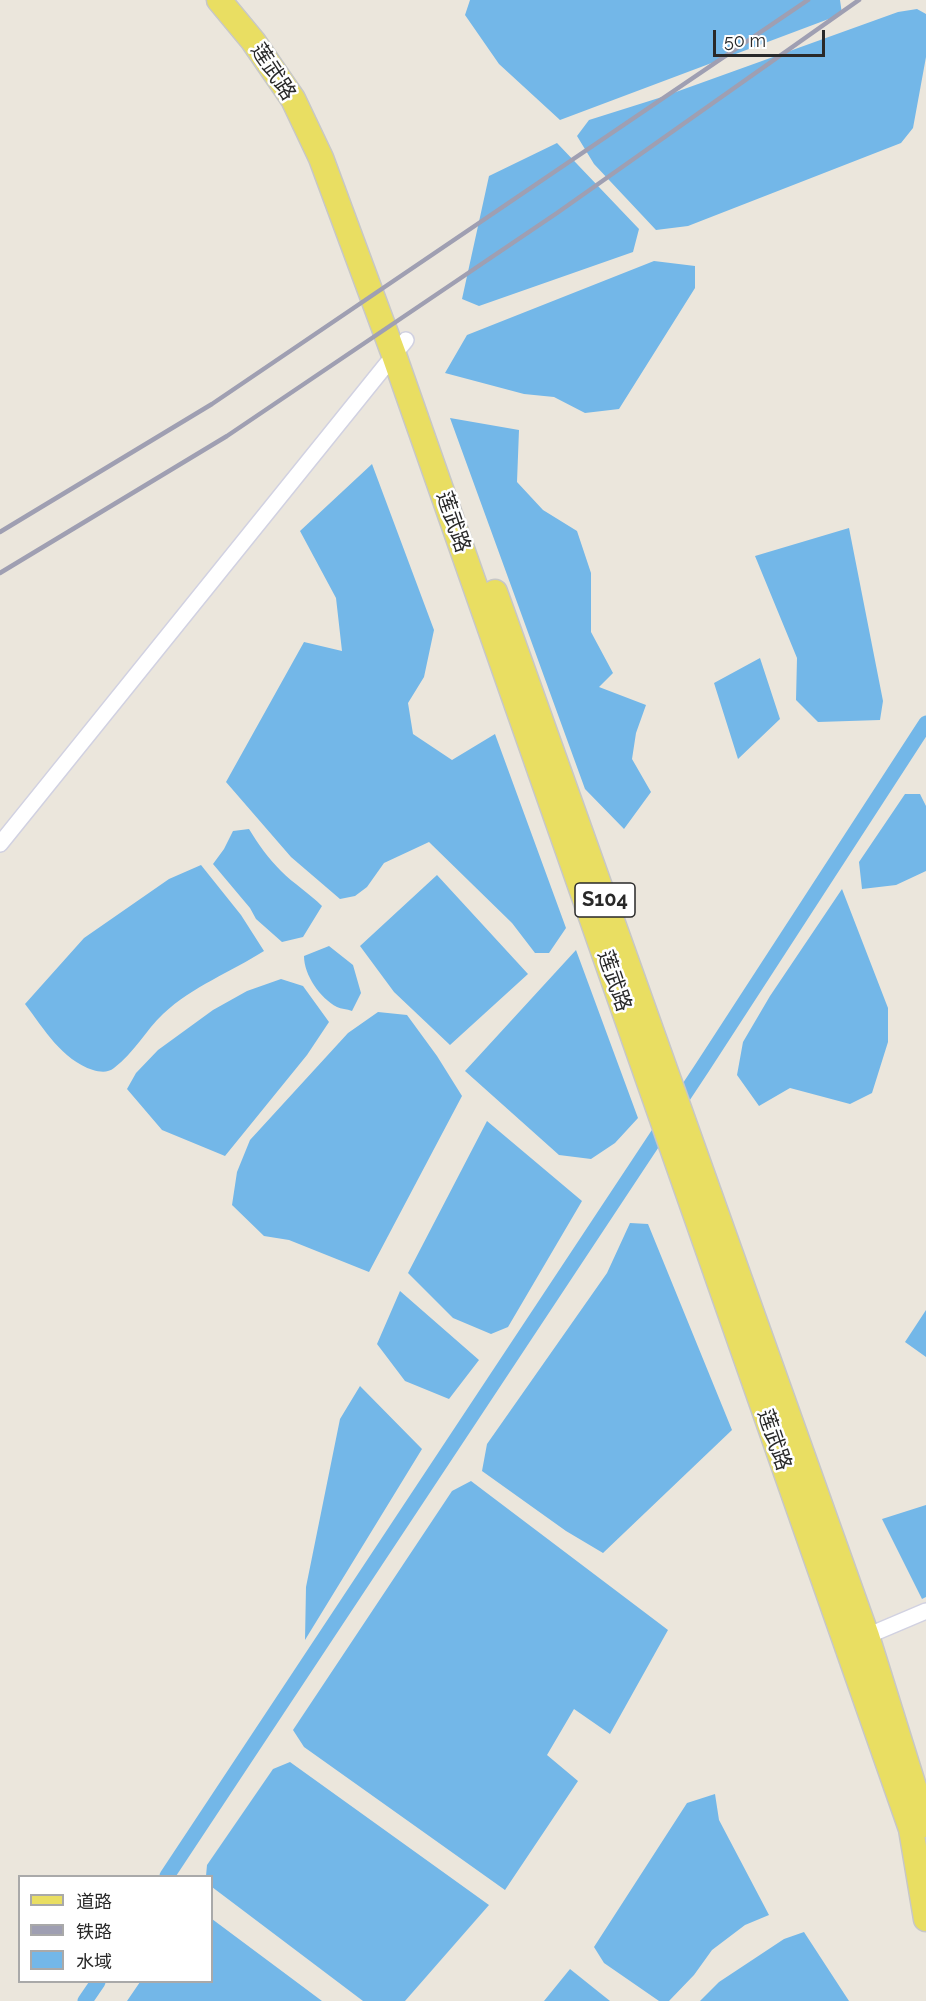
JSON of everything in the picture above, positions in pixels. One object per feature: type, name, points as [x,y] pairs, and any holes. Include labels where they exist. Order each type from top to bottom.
[{"type":"main road","name":"莲武路","points":[[219,0],[253,41],[292,99],[321,158],[400,348],[867,1636],[926,1825]]},
{"type":"main road","name":"莲武路","points":[[234,0],[261,31],[303,93],[334,153],[911,1829],[926,1920]]},
{"type":"street","points":[[0,844],[400,348]]},
{"type":"street","points":[[867,1636],[926,1611]]},
{"type":"water","points":[[470,0],[840,0],[842,14],[560,120],[499,64],[465,15]]},
{"type":"water","points":[[917,9],[926,14],[926,57],[913,128],[901,143],[688,226],[656,230],[594,164],[577,136],[589,120],[662,97],[898,12]]},
{"type":"water","points":[[557,143],[639,229],[633,252],[479,306],[462,299],[489,176]]},
{"type":"water","points":[[654,261],[695,266],[695,288],[619,409],[585,413],[554,397],[524,394],[445,373],[467,335]]},
{"type":"water","points":[[450,418],[519,430],[517,482],[543,510],[577,531],[591,573],[591,632],[613,673],[599,687],[646,705],[636,733],[632,759],[651,792],[624,829],[585,789]]},
{"type":"water","points":[[372,464],[434,630],[424,677],[408,703],[413,734],[452,760],[495,734],[566,928],[549,953],[535,953],[512,923],[429,842],[384,863],[367,887],[355,896],[340,899],[291,857],[226,782],[304,642],[342,651],[336,598],[300,531]]},
{"type":"water","points":[[849,528],[883,701],[880,720],[818,722],[796,700],[797,658],[755,556]]},
{"type":"water","points":[[760,658],[780,719],[738,759],[714,683]]},
{"type":"water","points":[[905,794],[920,794],[926,806],[926,871],[896,885],[862,889],[859,862]]},
{"type":"water","points":[[249,829],[264,851],[286,876],[322,906],[303,937],[282,942],[256,919],[250,908],[213,864],[233,831]]},
{"type":"water","points":[[201,865],[241,915],[264,951],[199,987],[175,1004],[157,1020],[128,1055],[112,1070],[93,1070],[72,1059],[54,1043],[25,1004],[84,938],[169,879]]},
{"type":"water","points":[[437,875],[528,974],[450,1045],[394,992],[360,946]]},
{"type":"water","points":[[842,889],[888,1008],[888,1042],[872,1093],[850,1104],[790,1088],[759,1106],[737,1075],[743,1042],[770,996]]},
{"type":"water","points":[[329,946],[353,965],[361,993],[352,1011],[337,1007],[325,998],[314,985],[307,971],[304,956]]},
{"type":"water","points":[[576,950],[638,1118],[615,1143],[591,1159],[559,1155],[465,1071]]},
{"type":"water","points":[[281,979],[303,986],[329,1022],[307,1055],[225,1156],[162,1130],[127,1089],[136,1073],[158,1050],[213,1010],[247,991]]},
{"type":"water","points":[[378,1012],[407,1015],[462,1096],[369,1272],[289,1240],[264,1236],[232,1205],[237,1172],[250,1140],[348,1033]]},
{"type":"water","points":[[487,1121],[582,1201],[508,1327],[491,1334],[453,1318],[408,1273]]},
{"type":"water","points":[[630,1223],[648,1224],[732,1430],[603,1553],[566,1531],[482,1471],[487,1444],[607,1273]]},
{"type":"water","points":[[400,1291],[479,1360],[449,1399],[405,1381],[377,1344]]},
{"type":"water","points":[[926,1310],[926,1357],[905,1342]]},
{"type":"water","points":[[360,1386],[422,1449],[305,1640],[306,1587],[340,1419]]},
{"type":"water","points":[[471,1481],[668,1630],[610,1734],[574,1709],[547,1755],[578,1781],[505,1890],[304,1747],[293,1730],[452,1491]]},
{"type":"water","points":[[926,1505],[926,1597],[922,1599],[882,1519]]},
{"type":"water","points":[[290,1762],[489,1905],[405,2001],[363,2001],[213,1888],[213,1875],[206,1875],[207,1865],[273,1769]]},
{"type":"water","points":[[715,1794],[719,1820],[769,1915],[745,1925],[712,1950],[694,1975],[669,2001],[659,2001],[604,1963],[594,1947],[687,1803]]},
{"type":"water","points":[[213,1920],[322,2001],[127,2001],[139,1983],[213,1983]]},
{"type":"water","points":[[804,1932],[849,2001],[700,2001],[719,1982],[784,1939]]},
{"type":"water","points":[[570,1969],[610,2001],[544,2001]]},
{"type":"waterway","points":[[168,1875],[702,1068],[926,723]]},
{"type":"waterway","points":[[85,2001],[97,1983]]},
{"type":"railway","points":[[0,532],[212,404],[808,0]]},
{"type":"railway","points":[[0,573],[227,436],[557,213],[859,0]]}]
